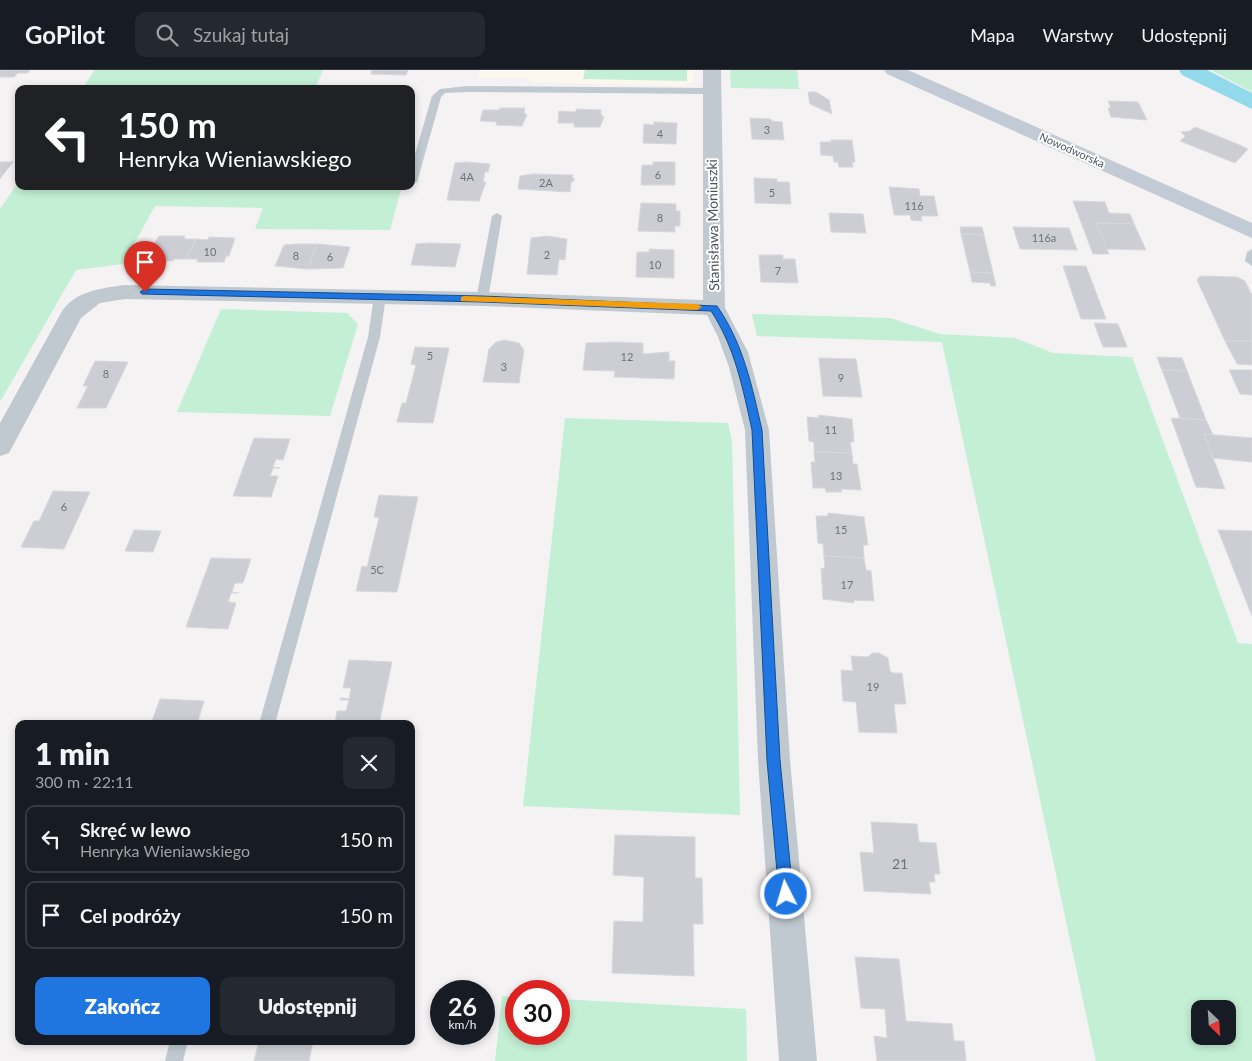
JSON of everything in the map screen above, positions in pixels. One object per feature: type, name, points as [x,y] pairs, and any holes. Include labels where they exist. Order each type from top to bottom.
[{"type":"main road","name":"Nowodworska","points":[[893,70],[1252,231]]},
{"type":"street","name":"Stanisława Moniuszki","points":[[712,70],[714,308],[725,324],[746,379],[757,430],[774,760],[798,1061]]},
{"type":"street","points":[[0,446],[72,314],[94,297],[125,292],[380,296],[714,308]]},
{"type":"lane","points":[[415,172],[437,96],[443,91],[467,89],[711,91]]},
{"type":"lane","points":[[482,299],[497,216]]},
{"type":"lane","points":[[1252,252],[1252,263]]},
{"type":"lane","points":[[268,720],[374,337],[380,296]]},
{"type":"lane","points":[[174,1061],[179,1045]]},
{"type":"shaded area","points":[[480,70],[694,70],[694,81],[684,86],[533,82],[528,79],[478,78]]},
{"type":"green space","points":[[95,70],[323,70],[317,85],[85,85]]},
{"type":"green space","points":[[585,70],[687,70],[687,81],[583,79]]},
{"type":"green space","points":[[730,70],[797,70],[799,89],[731,88]]},
{"type":"green space","points":[[1211,70],[1252,70],[1252,92]]},
{"type":"green space","points":[[15,187],[15,190],[401,190],[390,230],[255,229],[263,208],[155,206],[123,264],[76,270],[0,402],[0,209]]},
{"type":"green space","points":[[221,309],[347,313],[358,324],[330,416],[177,412]]},
{"type":"green space","points":[[752,314],[890,318],[940,334],[1015,338],[1053,353],[1132,357],[1238,643],[1252,644],[1252,1061],[1096,1061],[942,342],[757,336]]},
{"type":"green space","points":[[565,418],[728,423],[732,441],[740,815],[523,806]]},
{"type":"green space","points":[[502,996],[505,996],[505,1045],[570,1045],[570,1000],[746,1009],[747,1061],[495,1061]]},
{"type":"building","points":[[0,70],[30,70],[28,73],[18,73],[14,77],[0,77]]},
{"type":"building","points":[[372,70],[408,70],[406,75],[371,74]]},
{"type":"building","points":[[808,92],[816,92],[829,100],[832,114],[810,104]]},
{"type":"building","points":[[1108,101],[1138,102],[1147,120],[1111,117],[1108,108],[1111,108]]},
{"type":"building","points":[[500,108],[525,108],[524,113],[527,115],[522,126],[496,125],[497,122],[480,121],[483,110],[499,110]]},
{"type":"building","points":[[576,109],[601,110],[601,115],[604,117],[600,127],[574,127],[574,123],[558,123],[559,111],[576,112]]},
{"type":"building","points":[[750,118],[771,119],[771,121],[782,122],[784,140],[752,139]]},
{"type":"building","points":[[654,122],[677,123],[676,144],[643,143],[644,124],[654,125]]},
{"type":"building","points":[[1195,127],[1248,149],[1235,163],[1180,141],[1185,136],[1181,132],[1190,131]]},
{"type":"building","points":[[831,140],[852,140],[855,162],[852,162],[853,167],[839,167],[838,162],[834,162],[833,156],[821,155],[820,142],[831,142]]},
{"type":"building","points":[[0,162],[13,162],[0,179]]},
{"type":"building","points":[[653,162],[675,162],[675,185],[641,185],[642,165],[653,165]]},
{"type":"building","points":[[455,163],[490,164],[488,172],[485,172],[483,182],[486,182],[479,201],[447,200]]},
{"type":"building","points":[[533,174],[573,175],[572,178],[575,179],[571,183],[570,192],[518,189],[520,176]]},
{"type":"building","points":[[754,178],[777,179],[777,182],[789,182],[791,204],[755,203]]},
{"type":"building","points":[[889,187],[919,189],[920,196],[934,196],[938,216],[921,216],[922,221],[911,220],[910,215],[894,215]]},
{"type":"building","points":[[1073,201],[1105,202],[1109,213],[1130,214],[1134,224],[1096,223],[1109,254],[1093,254]]},
{"type":"building","points":[[641,203],[676,204],[676,211],[680,211],[680,226],[675,226],[675,232],[638,231]]},
{"type":"building","points":[[829,213],[863,214],[866,233],[831,232]]},
{"type":"building","points":[[1096,223],[1134,224],[1146,250],[1107,249]]},
{"type":"building","points":[[960,227],[982,227],[984,235],[961,234]]},
{"type":"building","points":[[1013,227],[1069,228],[1077,250],[1020,249]]},
{"type":"building","points":[[961,234],[984,235],[993,273],[970,272]]},
{"type":"building","points":[[159,236],[185,236],[184,239],[196,239],[186,259],[174,259],[173,261],[146,260]]},
{"type":"building","points":[[547,236],[567,239],[565,260],[559,259],[557,275],[527,274],[531,238]]},
{"type":"building","points":[[209,237],[235,238],[229,256],[226,256],[224,262],[197,262],[198,259],[186,259],[196,239],[208,240]]},
{"type":"building","points":[[317,244],[308,269],[275,266],[284,245]]},
{"type":"building","points":[[317,244],[350,247],[343,268],[308,269]]},
{"type":"building","points":[[416,244],[461,244],[455,267],[411,265]]},
{"type":"building","points":[[649,249],[674,250],[674,278],[636,277],[637,252],[649,252]]},
{"type":"building","points":[[759,255],[783,255],[783,259],[795,259],[798,283],[761,282]]},
{"type":"building","points":[[1063,266],[1086,266],[1106,319],[1081,319]]},
{"type":"building","points":[[970,272],[993,273],[996,286],[991,286],[990,283],[972,282]]},
{"type":"building","points":[[1200,276],[1237,277],[1245,281],[1252,295],[1252,341],[1225,341],[1197,280]]},
{"type":"building","points":[[1094,323],[1118,324],[1127,347],[1103,347]]},
{"type":"building","points":[[504,340],[519,343],[524,350],[519,383],[483,382],[489,349],[496,342]]},
{"type":"building","points":[[1225,341],[1252,341],[1252,365],[1237,364]]},
{"type":"building","points":[[586,343],[643,343],[643,354],[669,352],[669,361],[675,361],[674,379],[614,377],[615,371],[583,370]]},
{"type":"building","points":[[415,347],[449,348],[433,423],[397,422],[402,403],[406,403],[416,365],[411,364]]},
{"type":"building","points":[[1157,357],[1182,358],[1187,371],[1162,370]]},
{"type":"building","points":[[819,358],[856,359],[862,397],[823,396]]},
{"type":"building","points":[[95,361],[128,362],[106,408],[77,408],[88,386],[83,386]]},
{"type":"building","points":[[1162,370],[1187,371],[1206,420],[1180,418]]},
{"type":"building","points":[[1229,370],[1252,370],[1252,395],[1240,394]]},
{"type":"building","points":[[818,415],[852,419],[854,442],[850,442],[852,453],[814,452],[814,442],[809,441],[807,417],[819,418]]},
{"type":"building","points":[[1171,418],[1206,420],[1213,435],[1204,434],[1225,489],[1196,487]]},
{"type":"building","points":[[1204,434],[1252,438],[1252,462],[1213,458]]},
{"type":"building","points":[[254,438],[290,439],[283,460],[276,459],[273,467],[280,468],[273,468],[270,476],[278,476],[271,497],[233,496]]},
{"type":"building","points":[[814,452],[852,453],[853,464],[857,464],[861,490],[841,489],[842,492],[826,492],[825,488],[813,488],[811,462],[815,462]]},
{"type":"building","points":[[53,491],[90,492],[64,549],[21,547],[34,521],[39,521]]},
{"type":"building","points":[[379,495],[418,497],[397,592],[356,591],[362,566],[367,567],[379,518],[374,517]]},
{"type":"building","points":[[828,513],[864,517],[868,545],[863,545],[864,558],[824,556],[823,544],[818,543],[816,516],[828,516]]},
{"type":"building","points":[[134,530],[161,531],[153,552],[125,551]]},
{"type":"building","points":[[1218,530],[1252,531],[1252,616]]},
{"type":"building","points":[[824,556],[864,558],[866,570],[871,571],[874,601],[854,600],[854,603],[823,599],[821,568],[825,569]]},
{"type":"building","points":[[211,558],[251,559],[243,583],[235,583],[232,592],[239,593],[231,593],[228,602],[236,603],[228,629],[186,627]]},
{"type":"building","points":[[872,653],[879,653],[888,658],[890,671],[893,673],[902,673],[906,704],[894,704],[897,733],[859,732],[856,702],[843,701],[841,670],[853,671],[851,656],[868,657]]},
{"type":"building","points":[[349,660],[392,662],[380,720],[336,720],[337,711],[346,711],[349,700],[340,700],[341,698],[349,699],[351,688],[343,688]]},
{"type":"building","points":[[160,699],[204,701],[198,720],[152,720]]},
{"type":"building","points":[[871,822],[917,824],[919,842],[936,843],[940,874],[934,874],[935,882],[929,882],[931,894],[864,891],[860,852],[874,853]]},
{"type":"building","points":[[615,835],[695,837],[695,878],[702,878],[703,924],[693,924],[694,976],[612,973],[614,921],[643,922],[644,877],[613,875]]},
{"type":"building","points":[[855,957],[899,959],[906,1021],[952,1024],[954,1041],[964,1041],[966,1061],[877,1061],[874,1036],[887,1038],[885,1009],[861,1008]]},
{"type":"building","points":[[258,1045],[312,1045],[309,1061],[254,1061]]},
{"type":"waterway","points":[[1190,70],[1252,102]]},
{"type":"slow traffic","points":[[464,299],[697,307]]},
{"type":"route","points":[[145,292],[380,296],[714,308],[725,324],[746,379],[757,430],[774,760],[786,894]]}]
